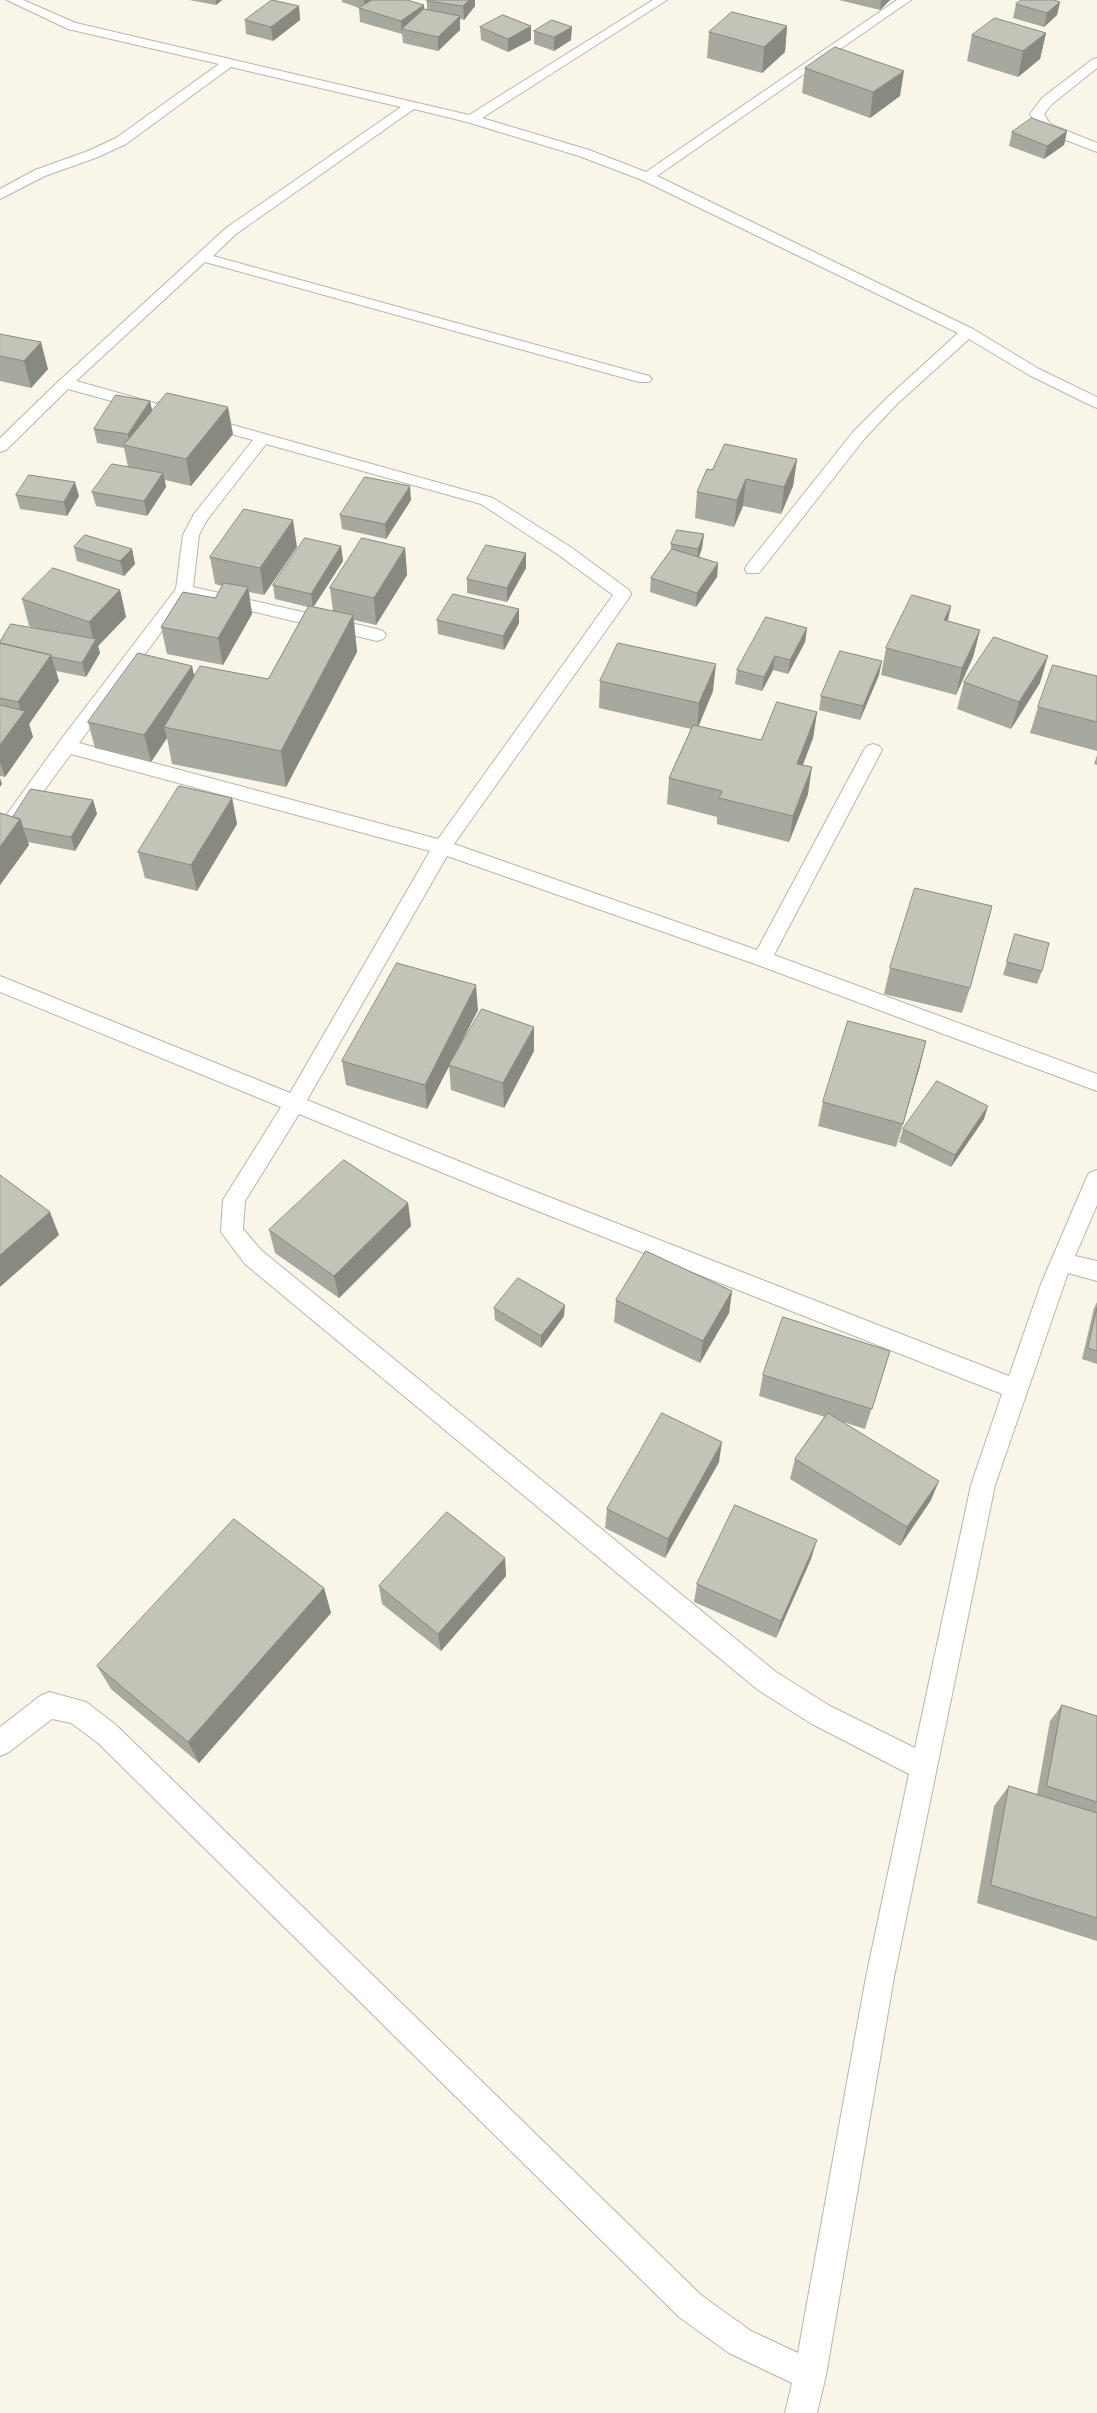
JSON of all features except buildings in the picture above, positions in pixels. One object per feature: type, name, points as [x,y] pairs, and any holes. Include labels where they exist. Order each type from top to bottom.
[{"type":"street","points":[[13,0],[72,26],[230,62],[410,106],[472,119],[584,153],[647,177],[968,332],[1034,372],[1097,402]]},
{"type":"street","points":[[472,119],[661,0]]},
{"type":"street","points":[[647,177],[905,0]]},
{"type":"street","points":[[0,195],[40,173],[93,154],[121,141],[230,62]]},
{"type":"street","points":[[1097,62],[1047,101],[1037,114],[1045,127],[1097,148]]},
{"type":"street","points":[[0,447],[65,383],[231,231],[410,106]]},
{"type":"street","points":[[202,257],[644,379]]},
{"type":"street","points":[[753,569],[859,436],[893,400],[968,332]]},
{"type":"street","points":[[65,383],[264,437],[487,501],[566,552],[623,594],[442,848],[294,1104],[234,1200],[232,1232],[253,1258],[767,1681],[821,1714],[924,1766]]},
{"type":"street","points":[[7,826],[65,746],[184,590],[192,535],[200,518],[264,437]]},
{"type":"street","points":[[184,590],[377,636]]},
{"type":"street","points":[[65,746],[442,848],[762,959],[1097,1083]]},
{"type":"street","points":[[762,959],[873,750]]},
{"type":"street","points":[[0,984],[505,1189],[1016,1389]]},
{"type":"street","points":[[801,2413],[810,2375],[880,1977],[983,1486],[1052,1284],[1097,1179]]},
{"type":"street","points":[[1062,1262],[1097,1271]]},
{"type":"street","points":[[0,1743],[49,1705],[77,1711],[107,1734],[690,2306],[740,2342],[810,2375]]}]
